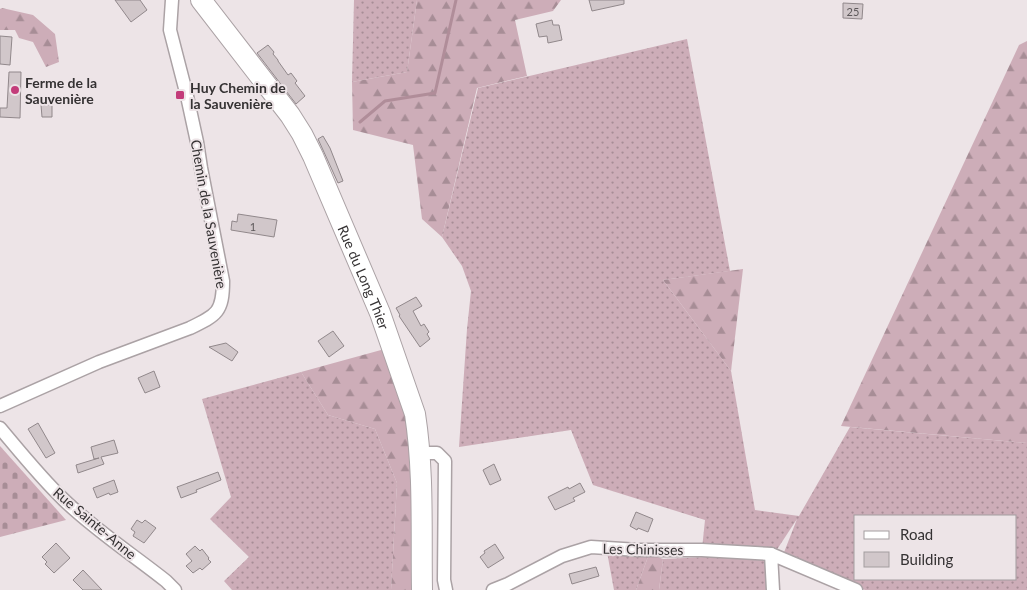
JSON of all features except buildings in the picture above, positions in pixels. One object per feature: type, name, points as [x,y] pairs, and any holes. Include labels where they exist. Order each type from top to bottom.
[{"type":"main road","name":"Rue du Long Thier","points":[[201,0],[290,115],[302,134],[380,313],[415,414],[420,454],[422,590]]},
{"type":"street","name":"Chemin de la Sauvenière","points":[[0,406],[99,362],[190,328],[218,312],[223,296],[223,281],[197,142],[170,30],[172,0]]},
{"type":"street","name":"Rue Sainte-Anne","points":[[0,428],[32,467],[63,499],[84,518],[175,590]]},
{"type":"street","points":[[420,454],[437,453],[445,461],[444,580],[446,590]]},
{"type":"street","name":"Les Chinisses","points":[[493,590],[508,587],[562,556],[591,547],[771,554],[856,590]]},
{"type":"street","points":[[771,554],[773,590]]},
{"type":"green space","points":[[354,0],[417,0],[407,72],[352,82]]},
{"type":"green space","points":[[417,0],[561,0],[553,11],[515,20],[527,76],[477,88],[442,237],[422,219],[413,145],[353,130],[352,82],[407,72]]},
{"type":"green space","points":[[0,9],[33,15],[55,34],[59,62],[46,67],[33,42],[19,38],[15,30],[0,30]]},
{"type":"green space","points":[[687,39],[730,271],[663,280],[731,371],[755,510],[799,516],[850,427],[1027,443],[1027,590],[865,590],[783,555],[797,519],[776,551],[702,549],[705,520],[593,485],[571,430],[459,447],[471,291],[462,266],[442,237],[478,88]]},
{"type":"green space","points":[[1027,41],[1027,443],[841,426],[1019,45]]},
{"type":"green space","points":[[743,269],[731,371],[663,280]]},
{"type":"green space","points":[[392,347],[415,414],[422,590],[391,590],[397,483],[375,429],[328,415],[301,372]]},
{"type":"green space","points":[[301,372],[328,415],[375,429],[397,483],[391,590],[232,590],[224,581],[249,557],[210,519],[231,497],[202,399]]},
{"type":"green space","points":[[0,446],[66,520],[0,537]]},
{"type":"green space","points":[[607,552],[649,554],[636,590],[614,590]]},
{"type":"green space","points":[[649,554],[663,559],[659,590],[636,590]]},
{"type":"green space","points":[[771,554],[778,565],[777,590],[659,590],[663,559]]},
{"type":"waterway","points":[[360,122],[385,101],[435,93],[456,0]]},
{"type":"place","name":"Ferme de la Sauvenière","points":[[15,90]]},
{"type":"place","name":"Huy Chemin de la Sauvenière","points":[[180,95]]}]
